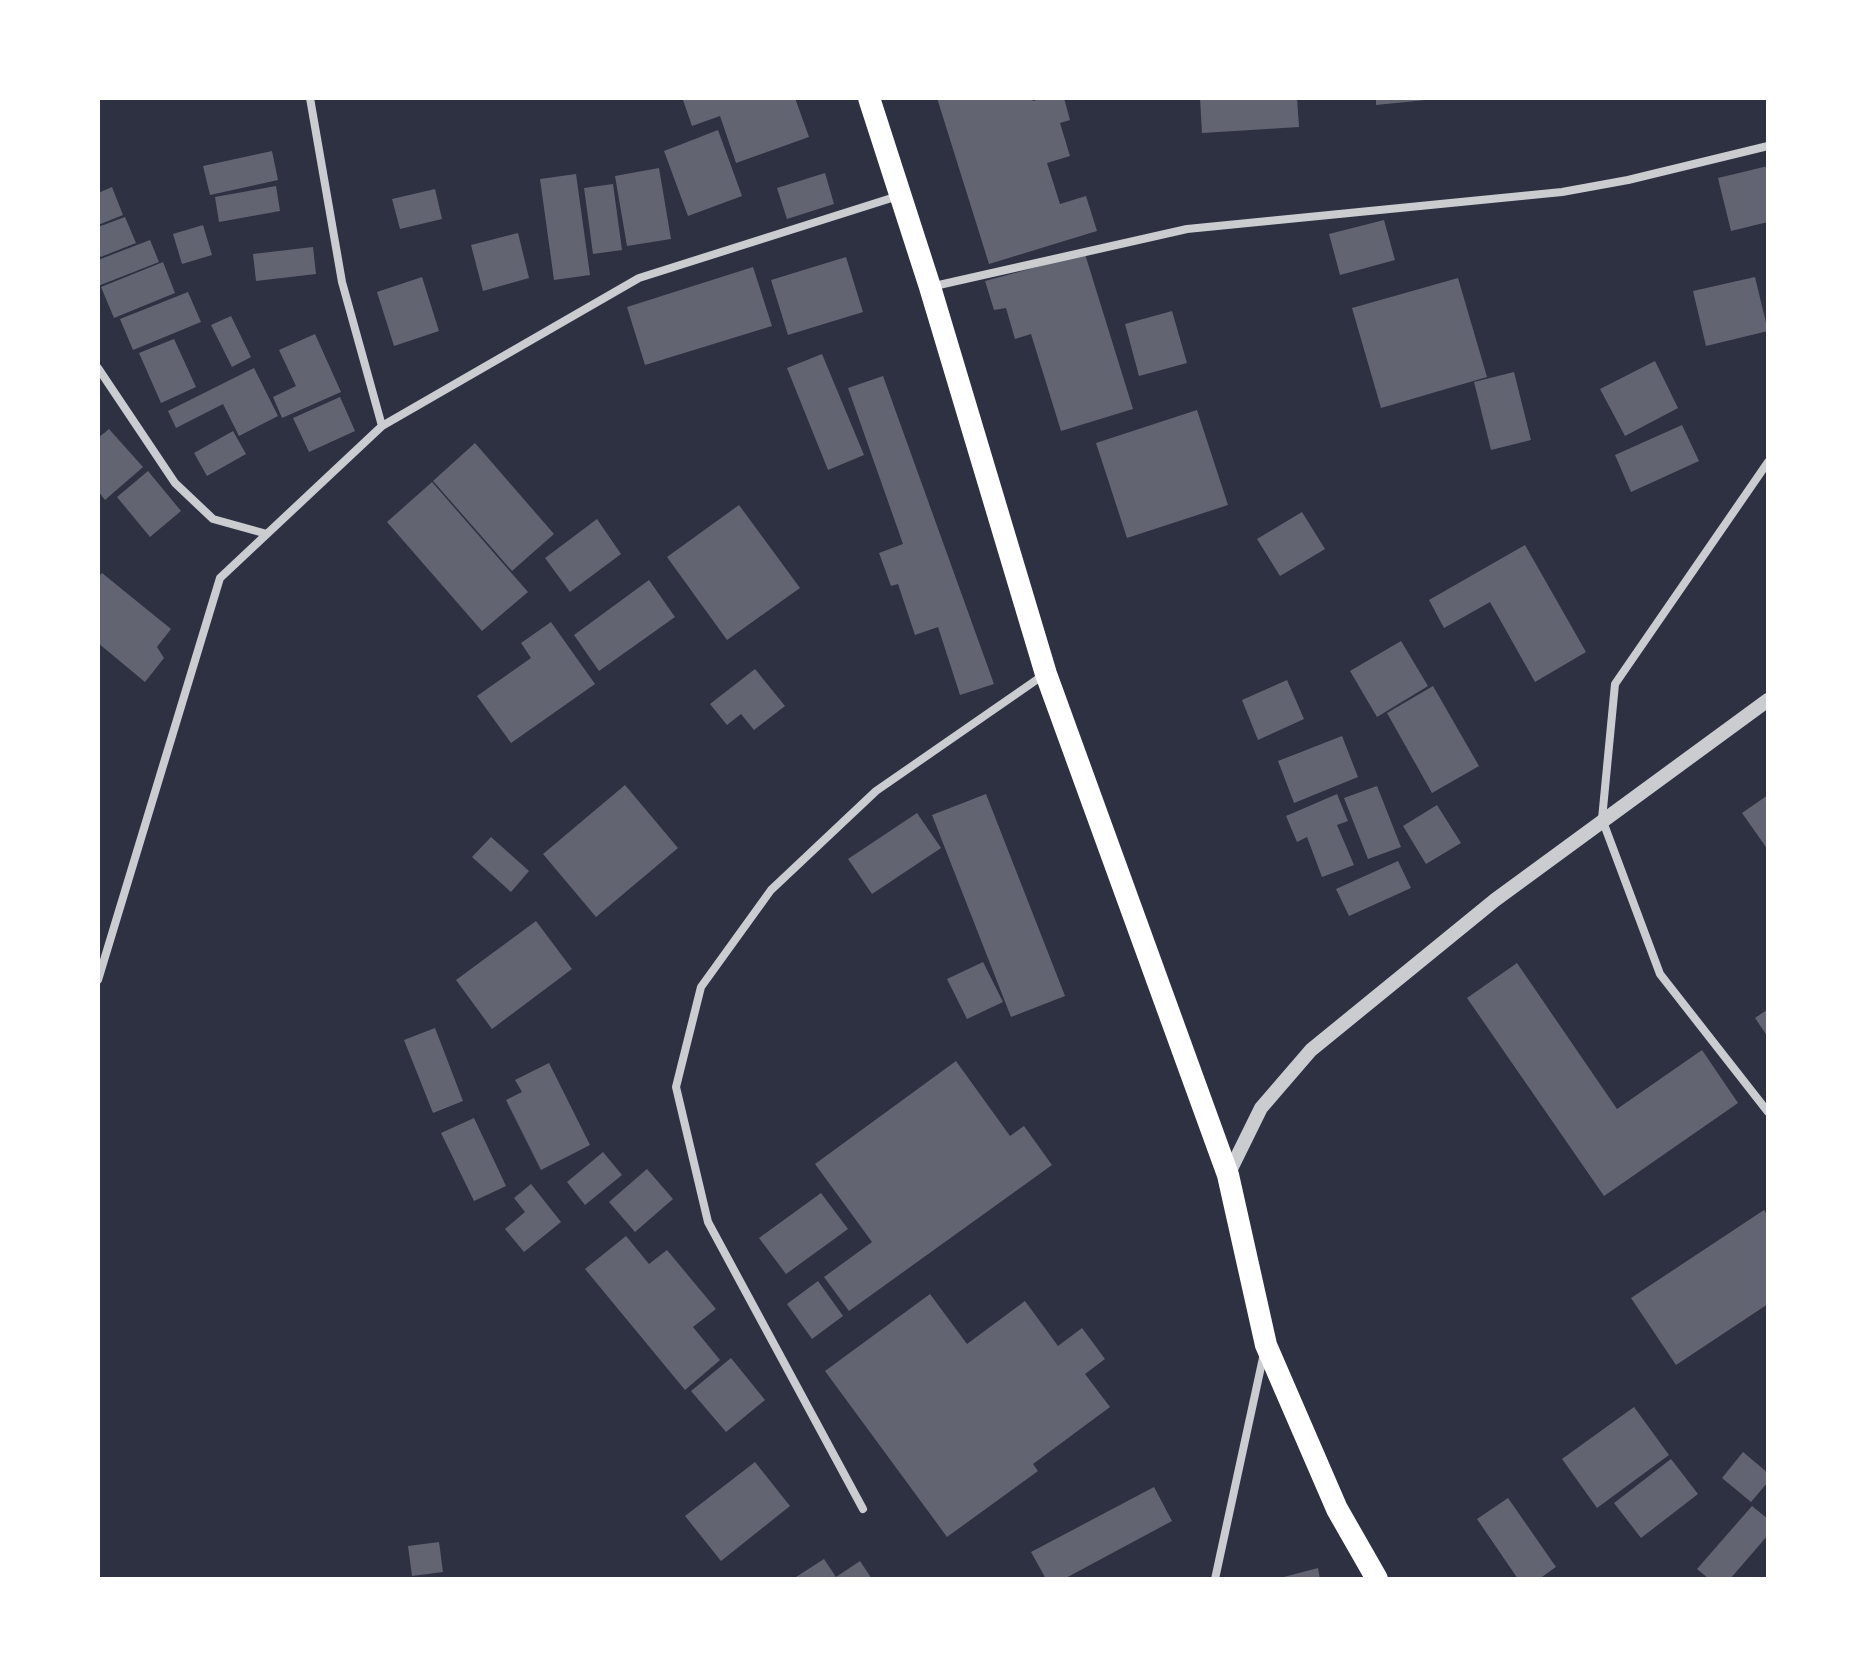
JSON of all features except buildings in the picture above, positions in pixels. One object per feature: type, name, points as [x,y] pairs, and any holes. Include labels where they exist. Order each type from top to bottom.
[{"type":"highway","points":[[869,98],[930,287],[1046,674],[1228,1175],[1266,1345],[1337,1509],[1377,1579]]},
{"type":"street","points":[[310,98],[342,282],[382,426]]},
{"type":"street","points":[[930,287],[1187,229],[1562,192],[1628,180],[1768,146]]},
{"type":"street","points":[[98,980],[220,578],[382,426],[639,278],[899,196]]},
{"type":"street","points":[[98,368],[175,483],[213,519],[267,534]]},
{"type":"street","points":[[1768,462],[1615,684],[1602,819],[1660,974],[1768,1112]]},
{"type":"street","points":[[863,1509],[708,1222],[676,1087],[701,987],[771,890],[876,791],[1046,674]]},
{"type":"street","points":[[1228,1175],[1261,1108],[1311,1050],[1495,900],[1768,700]]},
{"type":"street","points":[[1215,1579],[1266,1345]]}]
